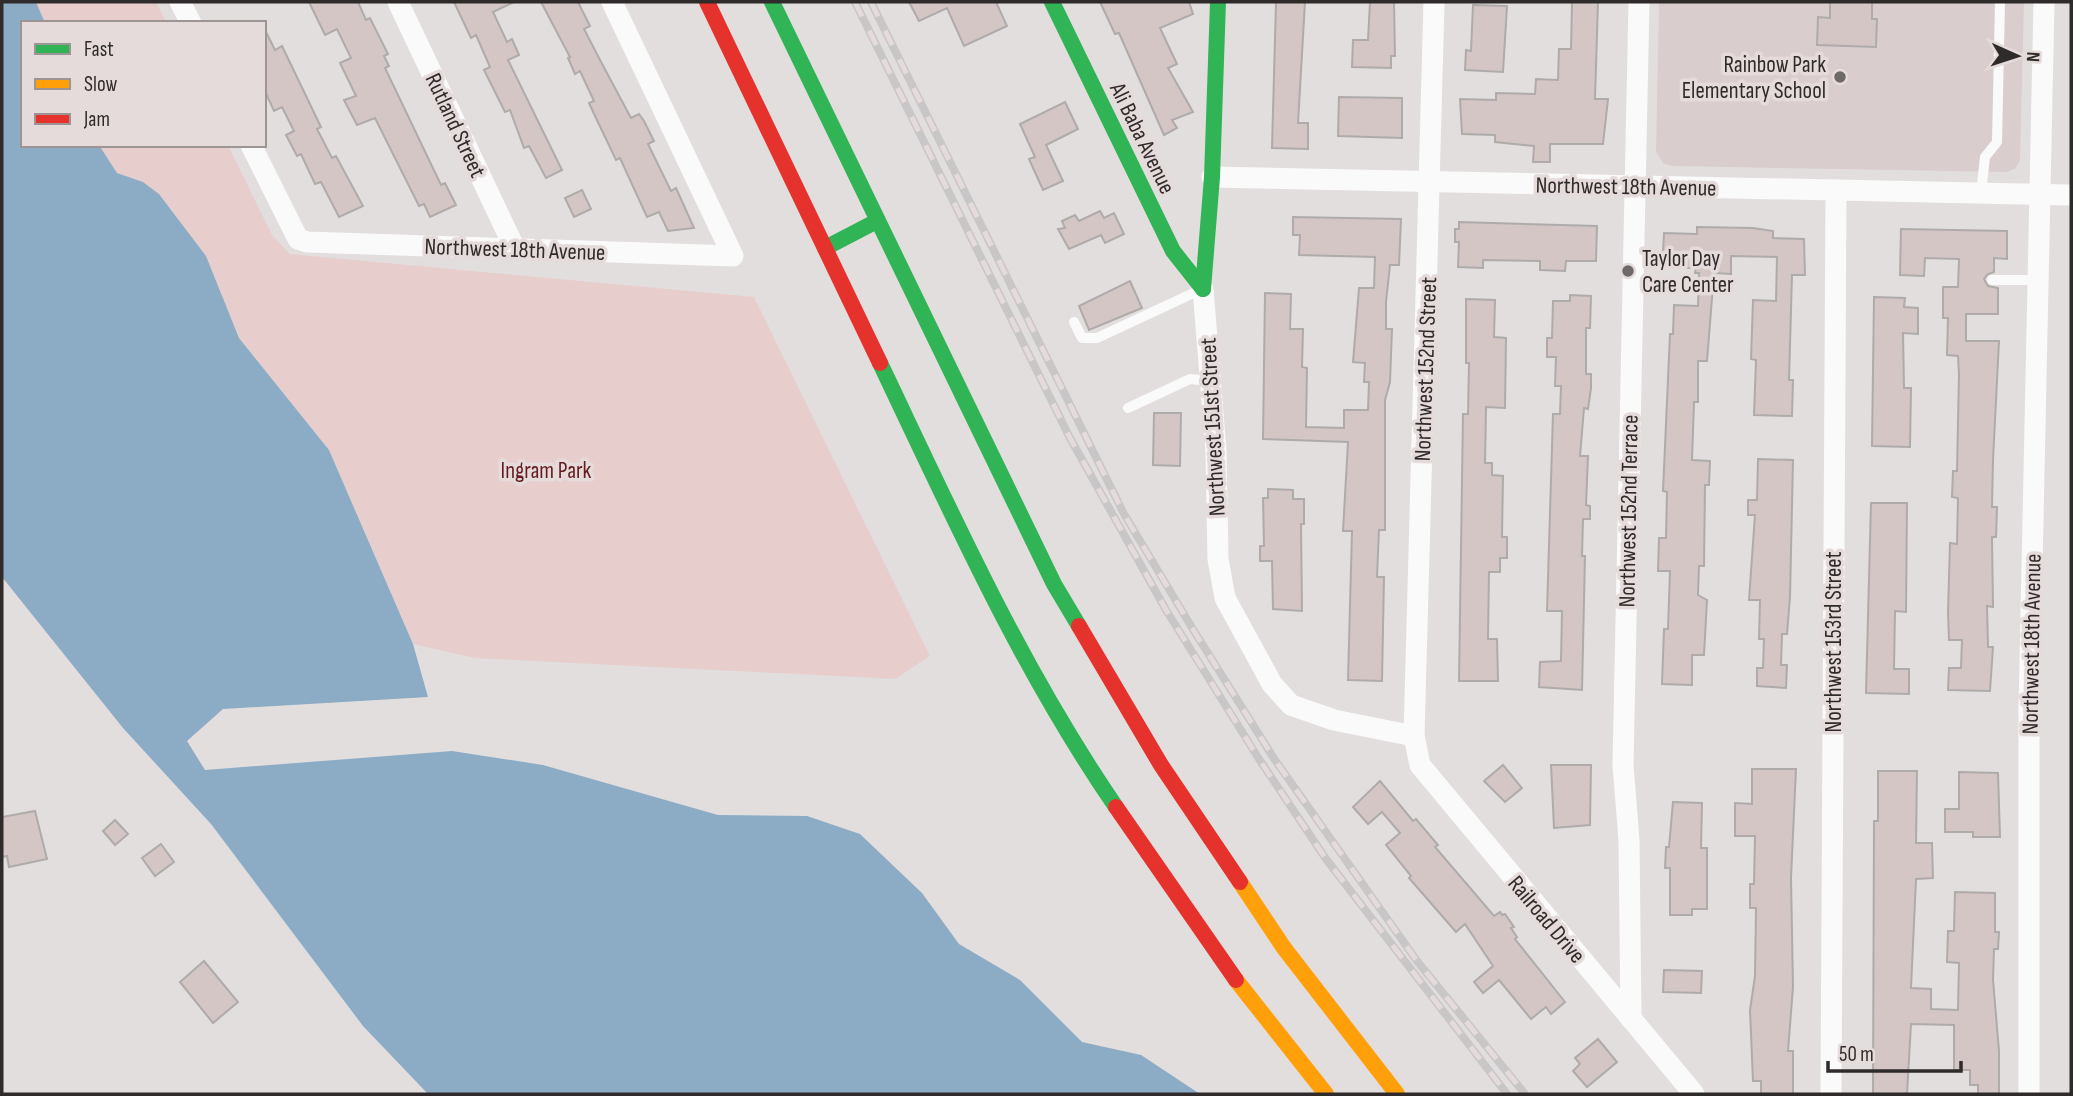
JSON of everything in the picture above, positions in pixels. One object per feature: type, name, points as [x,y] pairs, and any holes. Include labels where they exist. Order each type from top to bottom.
[{"type":"main road","points":[[707,2],[993,599],[1087,765],[1217,956],[1326,1094]]},
{"type":"main road","points":[[772,2],[1054,584],[1161,765],[1284,948],[1397,1094]]},
{"type":"main road","name":"Ali Baba Avenue","points":[[1052,2],[1173,251],[1203,289]]},
{"type":"main road","name":"Northwest 151st Street","points":[[1203,289],[1212,177],[1218,2]]},
{"type":"main road","points":[[825,248],[877,221]]},
{"type":"street","points":[[180,2],[190,21]]},
{"type":"street","name":"Rutland Street","points":[[398,2],[514,249]]},
{"type":"street","name":"Northwest 18th Avenue","points":[[252,147],[298,239],[733,256],[612,2]]},
{"type":"street","name":"Northwest 152nd Street","points":[[1414,736],[1434,2]]},
{"type":"street","name":"Northwest 152nd Terrace","points":[[1631,1020],[1629,839],[1623,765],[1639,2]]},
{"type":"street","name":"Northwest 18th Avenue","points":[[2029,1094],[2029,708],[2044,2]]},
{"type":"street","name":"Northwest 18th Avenue","points":[[1212,177],[2071,194]]},
{"type":"street","name":"Northwest 153rd Street","points":[[1831,1094],[1836,190]]},
{"type":"street","name":"Northwest 151st Street","points":[[1203,289],[1216,451],[1218,559],[1225,598],[1272,684],[1291,705],[1334,720],[1414,736]]},
{"type":"street","name":"Railroad Drive","points":[[1414,736],[1420,765],[1694,1094]]},
{"type":"lane","points":[[1981,193],[1985,157],[1997,142],[2000,2]]},
{"type":"lane","points":[[1992,280],[2038,279]]},
{"type":"lane","points":[[1074,322],[1082,338],[1097,338],[1203,289]]},
{"type":"lane","points":[[1128,408],[1190,379],[1211,381]]},
{"type":"shaded area","name":"Rainbow Park Elementary School","points":[[1659,2],[2024,2],[2020,160],[2016,168],[2007,172],[1672,166],[1663,163],[1656,152]]},
{"type":"green space","points":[[36,2],[156,2],[166,21],[44,21]]},
{"type":"green space","name":"Ingram Park","points":[[100,147],[229,147],[272,235],[290,254],[754,297],[930,656],[895,679],[474,658],[413,644],[329,450],[239,338],[206,256],[159,194],[143,182],[117,173]]},
{"type":"water","points":[[2,2],[36,2],[44,21],[21,21],[21,147],[100,147],[117,173],[143,182],[159,194],[206,256],[239,338],[329,450],[413,644],[428,697],[223,709],[187,741],[205,770],[452,751],[543,765],[718,815],[807,816],[860,834],[922,893],[959,944],[1020,980],[1082,1042],[1141,1055],[1200,1094],[428,1094],[363,1026],[211,824],[123,728],[2,577]]},
{"type":"building","points":[[309,2],[358,2],[366,20],[370,18],[388,54],[384,56],[389,66],[385,68],[441,185],[445,183],[456,205],[430,217],[424,204],[419,206],[375,118],[357,125],[344,100],[356,96],[340,63],[351,58],[337,29],[325,35]]},
{"type":"building","points":[[454,2],[514,2],[493,12],[507,42],[512,39],[519,55],[508,60],[562,170],[546,178],[529,146],[524,148],[510,110],[505,112],[484,70],[490,67],[476,35],[471,38]]},
{"type":"building","points":[[541,2],[578,2],[590,26],[584,29],[631,118],[639,114],[644,121],[654,141],[648,144],[671,191],[676,188],[694,228],[668,231],[659,212],[647,217],[620,158],[616,160],[589,103],[594,101],[580,71],[575,74],[568,58],[570,57]]},
{"type":"building","points":[[909,2],[996,2],[1007,26],[964,46],[947,8],[919,21]]},
{"type":"building","points":[[1100,2],[1189,2],[1193,14],[1160,28],[1177,64],[1168,68],[1193,112],[1172,120],[1177,128],[1164,135],[1119,33],[1115,34]]},
{"type":"building","points":[[1276,2],[1305,2],[1298,123],[1308,123],[1308,149],[1272,148]]},
{"type":"building","points":[[1370,2],[1394,2],[1395,56],[1391,56],[1391,68],[1352,67],[1353,40],[1368,40]]},
{"type":"building","points":[[1572,2],[1598,2],[1595,99],[1608,99],[1603,144],[1550,144],[1550,162],[1533,162],[1534,146],[1495,142],[1495,135],[1462,134],[1460,99],[1496,100],[1496,93],[1535,94],[1536,79],[1558,80],[1559,49],[1571,49]]},
{"type":"building","points":[[1830,2],[1872,2],[1872,19],[1877,19],[1876,47],[1817,45],[1818,17],[1830,18]]},
{"type":"building","points":[[1473,5],[1507,6],[1503,72],[1465,70],[1466,50],[1471,51]]},
{"type":"building","points":[[266,32],[275,50],[282,46],[321,127],[317,129],[332,158],[336,156],[363,206],[339,217],[321,182],[315,184],[301,154],[297,156],[286,135],[294,131],[282,107],[274,111],[266,93]]},
{"type":"building","points":[[1339,97],[1402,98],[1402,138],[1338,136]]},
{"type":"building","points":[[1065,102],[1078,129],[1046,145],[1063,181],[1043,190],[1029,159],[1035,157],[1020,124]]},
{"type":"building","points":[[582,190],[591,209],[574,217],[565,198]]},
{"type":"building","points":[[1100,211],[1104,218],[1114,213],[1124,234],[1105,243],[1101,235],[1069,249],[1058,229],[1065,228],[1062,221],[1075,215],[1079,221]]},
{"type":"building","points":[[1293,217],[1401,219],[1399,265],[1390,265],[1386,302],[1386,329],[1392,329],[1390,382],[1385,400],[1385,530],[1379,530],[1377,577],[1384,577],[1382,681],[1348,680],[1352,531],[1343,531],[1348,442],[1263,439],[1265,293],[1291,294],[1290,329],[1303,329],[1302,367],[1307,368],[1306,427],[1344,428],[1344,410],[1368,410],[1369,382],[1364,382],[1365,363],[1353,362],[1359,288],[1374,288],[1375,257],[1299,255],[1300,235],[1293,235]]},
{"type":"building","points":[[1459,222],[1597,226],[1596,261],[1566,261],[1565,271],[1540,270],[1540,261],[1483,260],[1483,268],[1458,267],[1459,242],[1455,242],[1455,229],[1459,229]]},
{"type":"building","points":[[1697,227],[1753,228],[1773,231],[1773,238],[1804,239],[1805,275],[1792,275],[1789,380],[1793,380],[1792,416],[1754,415],[1756,360],[1751,359],[1753,300],[1776,301],[1777,257],[1731,256],[1731,274],[1714,273],[1707,361],[1698,361],[1698,402],[1694,402],[1692,460],[1710,461],[1709,485],[1705,485],[1704,566],[1699,566],[1698,595],[1707,600],[1704,655],[1692,655],[1692,685],[1662,684],[1664,629],[1668,629],[1670,571],[1658,571],[1659,538],[1666,538],[1667,492],[1663,491],[1670,334],[1673,334],[1674,305],[1698,306],[1699,273],[1695,273],[1696,268],[1660,267],[1660,252],[1663,252],[1664,233],[1697,234]]},
{"type":"building","points":[[1901,229],[2007,231],[2007,259],[1994,258],[1994,272],[1984,279],[1988,286],[1998,288],[1998,314],[1966,314],[1966,341],[1999,341],[1993,460],[1992,507],[1997,507],[1996,537],[1992,537],[1993,607],[1987,606],[1988,647],[1993,647],[1990,691],[1948,690],[1949,668],[1961,668],[1962,640],[1949,640],[1948,612],[1950,543],[1957,544],[1958,498],[1952,497],[1953,471],[1957,471],[1959,375],[1958,356],[1947,355],[1948,318],[1943,318],[1943,287],[1958,287],[1959,259],[1925,258],[1924,276],[1900,275]]},
{"type":"building","points":[[1130,281],[1142,308],[1089,330],[1079,306]]},
{"type":"building","points":[[1570,295],[1591,296],[1590,328],[1586,328],[1586,374],[1591,374],[1591,388],[1588,409],[1584,408],[1580,456],[1588,456],[1586,505],[1590,506],[1590,519],[1583,519],[1582,556],[1585,556],[1582,690],[1539,687],[1540,662],[1561,661],[1562,611],[1547,611],[1553,414],[1560,414],[1561,386],[1555,386],[1556,357],[1547,357],[1547,338],[1552,338],[1553,301],[1570,301]]},
{"type":"building","points":[[1874,297],[1905,298],[1904,307],[1918,308],[1918,334],[1903,333],[1904,388],[1911,388],[1910,447],[1872,446]]},
{"type":"building","points":[[1466,299],[1495,300],[1494,337],[1506,338],[1505,408],[1486,407],[1485,463],[1492,463],[1492,475],[1503,476],[1502,537],[1507,537],[1507,558],[1500,558],[1500,572],[1489,572],[1488,639],[1497,639],[1498,681],[1459,681],[1463,414],[1468,414],[1469,363],[1466,363]]},
{"type":"building","points":[[1154,413],[1181,413],[1180,466],[1153,465]]},
{"type":"building","points":[[1758,459],[1793,460],[1790,597],[1787,634],[1782,634],[1781,665],[1787,665],[1786,688],[1757,686],[1757,668],[1763,668],[1764,639],[1759,639],[1760,600],[1749,600],[1755,515],[1748,515],[1748,500],[1757,500]]},
{"type":"building","points":[[1268,489],[1293,490],[1293,499],[1304,499],[1304,524],[1301,524],[1302,611],[1273,609],[1272,561],[1260,561],[1260,546],[1264,546],[1263,498],[1268,498]]},
{"type":"building","points":[[1871,503],[1907,503],[1906,612],[1895,611],[1894,669],[1909,669],[1909,694],[1866,693]]},
{"type":"building","points":[[1503,765],[1522,788],[1505,802],[1484,781]]},
{"type":"building","points":[[1551,765],[1591,765],[1590,825],[1554,828]]},
{"type":"building","points":[[1752,769],[1796,769],[1791,878],[1793,987],[1788,1051],[1793,1051],[1793,1094],[1761,1094],[1761,1081],[1753,1081],[1750,1010],[1755,976],[1756,908],[1750,908],[1750,884],[1754,884],[1755,836],[1735,836],[1735,803],[1752,804]]},
{"type":"building","points":[[1878,771],[1917,771],[1916,843],[1932,843],[1933,878],[1916,879],[1911,988],[1931,989],[1931,1009],[1958,1010],[1959,963],[1947,962],[1948,931],[1954,931],[1955,892],[1995,893],[1995,932],[1999,932],[1998,949],[1994,949],[1993,980],[1999,1051],[1999,1094],[1978,1094],[1978,1085],[1970,1085],[1970,1070],[1954,1070],[1954,1025],[1911,1024],[1907,1094],[1873,1094],[1874,821],[1878,821]]},
{"type":"building","points":[[1959,772],[1998,773],[2000,837],[1973,837],[1973,832],[1945,832],[1945,809],[1959,809]]},
{"type":"building","points":[[1380,781],[1413,821],[1416,819],[1438,845],[1435,847],[1494,916],[1500,912],[1505,914],[1514,927],[1511,928],[1517,937],[1515,939],[1565,1002],[1551,1014],[1546,1007],[1531,1019],[1499,980],[1483,993],[1474,982],[1493,966],[1465,924],[1456,932],[1409,878],[1411,876],[1386,845],[1400,833],[1382,812],[1368,824],[1353,807]]},
{"type":"building","points":[[1673,802],[1702,803],[1701,848],[1707,848],[1707,909],[1692,909],[1692,915],[1670,915],[1670,868],[1665,868]]},
{"type":"building","points":[[35,811],[47,859],[9,867],[7,856],[2,857],[2,817]]},
{"type":"building","points":[[115,820],[128,834],[115,845],[103,831]]},
{"type":"building","points":[[161,844],[174,862],[155,876],[142,858]]},
{"type":"building","points":[[204,961],[238,1002],[213,1023],[180,982]]},
{"type":"building","points":[[1664,970],[1702,971],[1701,993],[1663,992]]},
{"type":"building","points":[[1598,1039],[1617,1062],[1587,1087],[1573,1071],[1580,1064],[1575,1058]]},
{"type":"railway","points":[[855,2],[1070,438],[1166,610],[1259,759],[1326,859],[1507,1094]]},
{"type":"railway","points":[[871,2],[1124,514],[1194,631],[1275,760],[1417,961],[1525,1094]]},
{"type":"traffic: fast","points":[[772,2],[1054,584],[1079,626]]},
{"type":"traffic: fast","points":[[1052,2],[1173,251],[1203,289]]},
{"type":"traffic: fast","points":[[1203,289],[1212,177],[1218,2]]},
{"type":"traffic: fast","points":[[825,248],[877,221]]},
{"type":"traffic: fast","points":[[880,363],[989,590],[1049,701],[1116,807]]},
{"type":"traffic: slow","points":[[1240,882],[1284,948],[1397,1094]]},
{"type":"traffic: slow","points":[[1236,980],[1326,1094]]},
{"type":"traffic: jam","points":[[707,2],[880,363]]},
{"type":"traffic: jam","points":[[1079,626],[1161,765],[1240,882]]},
{"type":"traffic: jam","points":[[1116,807],[1236,980]]},
{"type":"place","name":"Rainbow Park Elementary School","points":[[1840,77]]},
{"type":"place","name":"Taylor Day Care Center","points":[[1628,271]]}]
